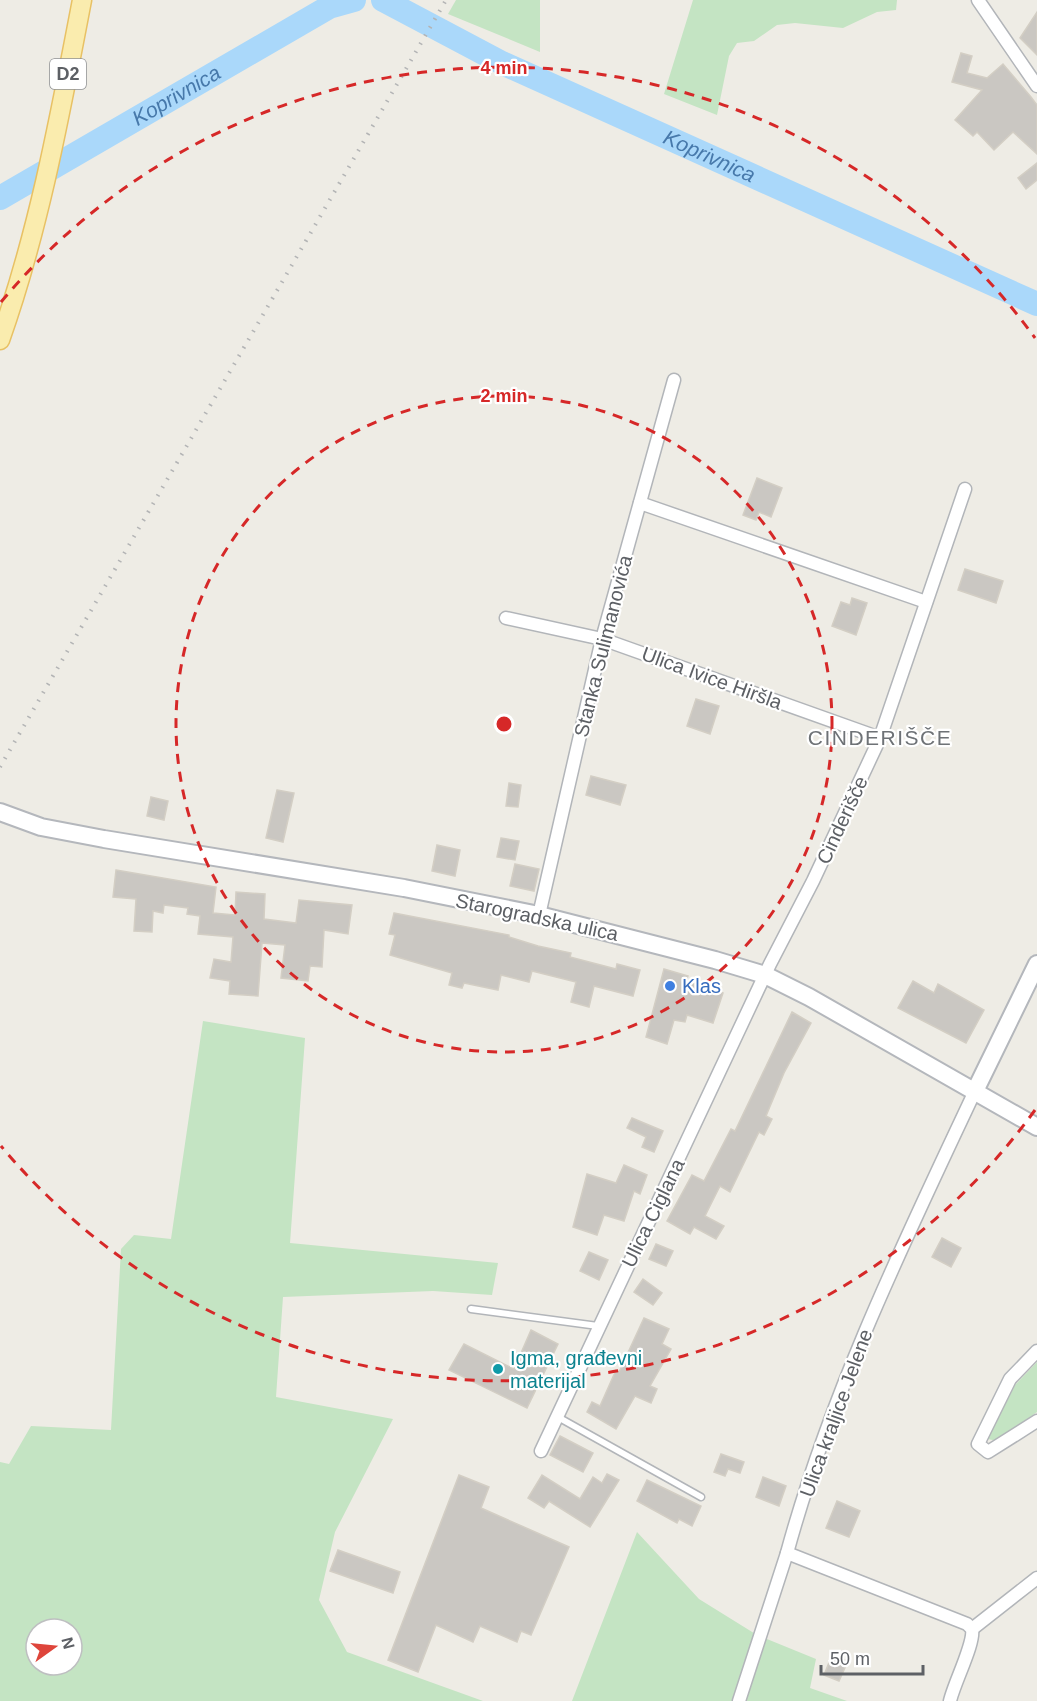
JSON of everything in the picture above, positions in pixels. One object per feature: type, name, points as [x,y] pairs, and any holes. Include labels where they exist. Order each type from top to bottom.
[{"type":"main road","name":"D2","points":[[0,340],[13,303],[42,200],[82,0]]},
{"type":"main road","name":"Starogradska ulica","points":[[0,812],[41,827],[404,888],[539,915],[656,944],[765,975],[809,997],[1037,1127]]},
{"type":"main road","points":[[975,1091],[1037,964]]},
{"type":"street","points":[[978,0],[1037,86]]},
{"type":"street","name":"Stanka Sulimanovića","points":[[539,915],[602,639],[674,380]]},
{"type":"street","name":"Cinderišče","points":[[765,975],[837,833],[880,738],[966,489]]},
{"type":"street","points":[[640,503],[926,602]]},
{"type":"street","name":"Ulica Ivice Hiršla","points":[[506,618],[602,639],[880,738]]},
{"type":"street","name":"Ulica Ciglana","points":[[541,1451],[765,975]]},
{"type":"street","name":"Ulica kraljice Jelene","points":[[739,1701],[834,1413],[879,1295],[975,1091]]},
{"type":"street","points":[[1037,1351],[1010,1379],[978,1444],[988,1452],[1037,1421]]},
{"type":"street","points":[[787,1553],[962,1621],[972,1629]]},
{"type":"street","points":[[972,1629],[1037,1578]]},
{"type":"street","points":[[950,1701],[954,1682],[972,1642],[972,1629]]},
{"type":"lane","points":[[471,1309],[598,1326]]},
{"type":"lane","points":[[556,1415],[701,1497]]},
{"type":"green space","points":[[456,0],[540,0],[540,52],[448,14]]},
{"type":"green space","points":[[693,0],[897,0],[896,10],[877,12],[843,28],[795,23],[777,25],[754,41],[737,43],[729,56],[717,115],[664,94]]},
{"type":"green space","points":[[203,1021],[305,1038],[290,1243],[498,1263],[492,1295],[433,1291],[283,1297],[276,1397],[393,1419],[335,1532],[319,1600],[347,1652],[483,1701],[0,1701],[0,1462],[9,1464],[31,1426],[111,1430],[121,1249],[134,1235],[171,1239]]},
{"type":"green space","points":[[1037,1362],[1037,1412],[997,1441],[988,1439],[1015,1385]]},
{"type":"green space","points":[[637,1532],[699,1599],[757,1635],[816,1659],[810,1688],[847,1701],[572,1701]]},
{"type":"building","points":[[1037,12],[1037,55],[1020,38]]},
{"type":"building","points":[[961,53],[972,56],[967,73],[987,78],[1003,64],[1031,97],[1037,105],[1037,154],[1013,132],[994,150],[977,132],[973,136],[955,120],[982,90],[952,82]]},
{"type":"building","points":[[1037,163],[1037,180],[1026,189],[1018,178]]},
{"type":"building","points":[[757,478],[782,488],[771,517],[759,512],[756,520],[743,515]]},
{"type":"building","points":[[965,569],[1003,581],[996,603],[958,590]]},
{"type":"building","points":[[852,598],[867,603],[856,635],[832,626],[841,602],[850,605]]},
{"type":"building","points":[[696,699],[719,706],[710,734],[687,726]]},
{"type":"building","points":[[591,776],[626,785],[620,805],[586,795]]},
{"type":"building","points":[[509,783],[521,785],[518,807],[506,806]]},
{"type":"building","points":[[277,790],[294,793],[283,842],[266,838]]},
{"type":"building","points":[[151,797],[168,801],[164,820],[147,816]]},
{"type":"building","points":[[501,838],[519,841],[515,860],[497,857]]},
{"type":"building","points":[[437,845],[460,850],[455,876],[432,871]]},
{"type":"building","points":[[515,864],[539,869],[534,891],[510,886]]},
{"type":"building","points":[[116,870],[216,887],[213,913],[235,915],[236,892],[265,894],[264,919],[296,923],[299,900],[352,905],[348,934],[324,930],[322,967],[310,966],[308,981],[281,978],[285,945],[262,943],[258,996],[229,994],[230,981],[210,978],[214,959],[231,962],[233,937],[198,934],[200,916],[187,914],[188,908],[164,905],[163,913],[153,911],[152,932],[134,931],[136,899],[113,897]]},
{"type":"building","points":[[394,913],[509,935],[509,937],[538,946],[571,953],[570,957],[616,969],[617,964],[640,970],[633,996],[594,986],[589,1007],[571,1002],[576,982],[532,971],[529,982],[501,975],[498,990],[464,983],[462,988],[449,985],[452,973],[390,955],[395,935],[389,934]]},
{"type":"building","points":[[664,969],[688,976],[686,981],[723,993],[713,1023],[687,1015],[685,1022],[674,1020],[667,1044],[646,1037]]},
{"type":"building","points":[[913,981],[934,993],[938,984],[984,1010],[966,1043],[898,1008]]},
{"type":"building","points":[[792,1012],[811,1023],[784,1073],[766,1116],[772,1119],[764,1135],[759,1132],[730,1192],[720,1186],[705,1216],[724,1226],[716,1239],[694,1227],[690,1234],[667,1221],[692,1175],[704,1181],[731,1129],[735,1131]]},
{"type":"building","points":[[632,1118],[663,1131],[654,1152],[642,1147],[646,1137],[627,1128]]},
{"type":"building","points":[[624,1165],[647,1175],[640,1194],[634,1191],[624,1221],[604,1215],[597,1235],[573,1227],[587,1174],[616,1183]]},
{"type":"building","points":[[942,1238],[961,1248],[951,1267],[932,1257]]},
{"type":"building","points":[[656,1244],[673,1251],[666,1266],[649,1259]]},
{"type":"building","points":[[589,1252],[608,1260],[599,1280],[580,1271]]},
{"type":"building","points":[[643,1279],[662,1293],[653,1305],[634,1292]]},
{"type":"building","points":[[644,1318],[669,1329],[662,1344],[671,1349],[650,1386],[657,1389],[651,1403],[635,1396],[616,1429],[587,1412],[592,1402],[600,1406]]},
{"type":"building","name":"Igma, građevni materijal","points":[[531,1330],[558,1344],[527,1408],[449,1370],[464,1344],[514,1369]]},
{"type":"building","points":[[560,1436],[593,1453],[583,1472],[550,1455]]},
{"type":"building","points":[[721,1454],[744,1462],[740,1473],[728,1469],[725,1476],[714,1472]]},
{"type":"building","points":[[607,1474],[619,1480],[590,1527],[549,1501],[544,1508],[528,1498],[542,1475],[580,1499],[593,1477],[602,1483]]},
{"type":"building","points":[[459,1475],[489,1487],[481,1508],[569,1547],[531,1635],[521,1631],[517,1642],[480,1626],[473,1642],[436,1625],[418,1672],[388,1660]]},
{"type":"building","points":[[763,1477],[786,1486],[779,1506],[756,1497]]},
{"type":"building","points":[[647,1480],[701,1506],[692,1526],[679,1519],[677,1523],[637,1501]]},
{"type":"building","points":[[837,1501],[860,1511],[849,1537],[826,1528]]},
{"type":"building","points":[[338,1550],[400,1572],[393,1593],[330,1571]]},
{"type":"building","points":[[832,1655],[848,1661],[839,1681],[824,1675]]},
{"type":"waterway","name":"Koprivnica","points":[[0,198],[329,7],[354,0]]},
{"type":"waterway","name":"Koprivnica","points":[[383,0],[502,63],[1037,304]]},
{"type":"railway","points":[[0,767],[446,0]]},
{"type":"place","name":"Klas","points":[[670,986]]},
{"type":"place","name":"Igma, građevni materijal","points":[[498,1369]]},
{"type":"district","name":"CINDERIŠČE","points":[[880,738]]}]
